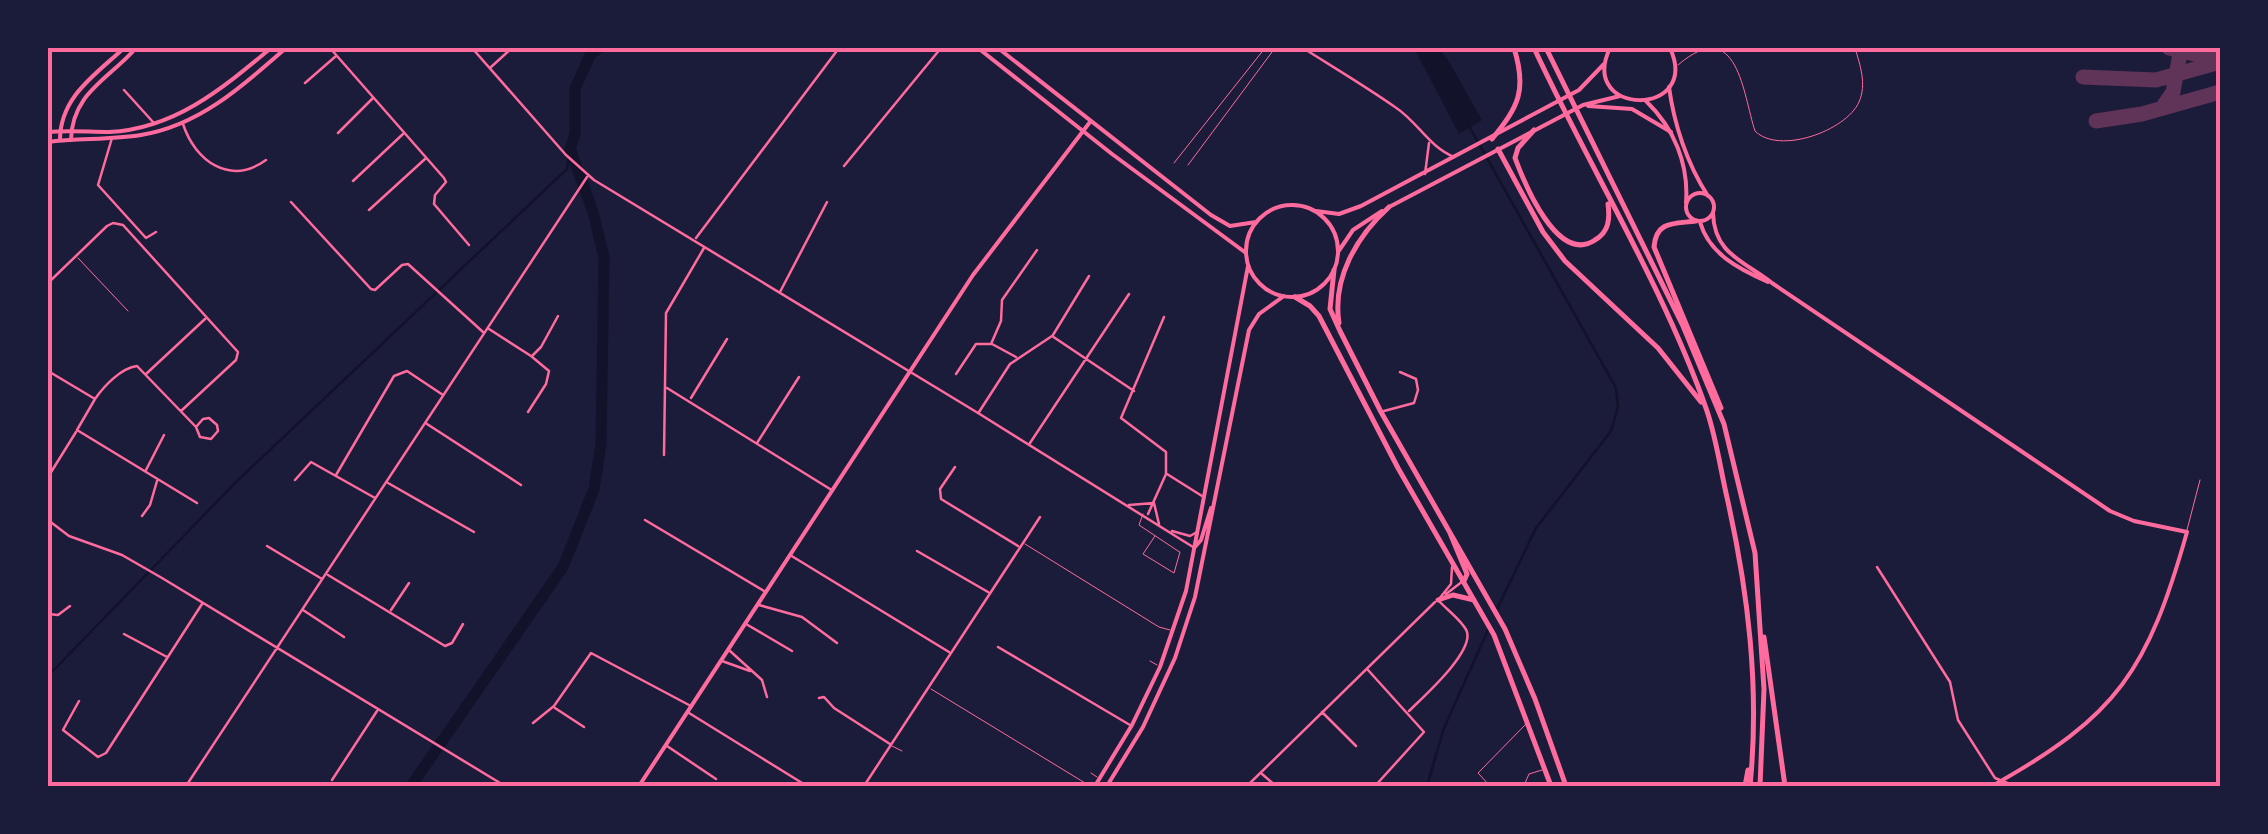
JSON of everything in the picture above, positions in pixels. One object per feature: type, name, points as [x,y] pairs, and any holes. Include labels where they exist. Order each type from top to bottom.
[{"type":"highway","points":[[1492,139],[1517,102],[1521,71],[1514,48]]},
{"type":"highway","points":[[1534,48],[1658,296],[1706,408],[1739,550],[1750,619],[1753,745],[1748,786]]},
{"type":"highway","points":[[1546,48],[1682,326],[1724,424]]},
{"type":"highway","points":[[1534,130],[1521,143],[1515,158],[1558,237],[1578,246],[1601,236],[1609,220],[1607,196]]},
{"type":"highway","points":[[1498,149],[1543,232],[1565,261],[1658,348],[1706,408]]},
{"type":"highway","points":[[1340,331],[1336,306],[1354,248],[1364,231],[1389,207]]},
{"type":"highway","points":[[1698,221],[1664,225],[1656,233],[1654,247],[1707,370],[1724,424],[1754,553],[1764,689],[1760,786]]},
{"type":"highway","points":[[1334,270],[1330,309],[1381,412],[1488,596],[1535,698],[1565,785]]},
{"type":"highway","points":[[1295,297],[1320,316],[1398,468],[1478,604],[1494,635],[1551,786]]},
{"type":"highway","points":[[1449,528],[1452,545],[1468,574],[1464,580]]},
{"type":"highway","points":[[1438,600],[1453,595],[1478,604]]},
{"type":"highway","points":[[1761,630],[1768,651],[1785,786]]},
{"type":"main road","points":[[60,140],[60,120],[74,95],[124,48]]},
{"type":"main road","points":[[70,140],[71,120],[80,102],[136,48]]},
{"type":"main road","points":[[48,132],[111,132],[186,111],[213,96],[271,48]]},
{"type":"main road","points":[[48,142],[145,135],[183,122],[240,88],[286,48]]},
{"type":"main road","points":[[978,48],[1246,253]]},
{"type":"main road","points":[[998,48],[1222,222],[1238,226],[1256,222],[1280,206],[1295,204],[1338,214],[1351,211],[1579,90],[1604,64],[1610,48]]},
{"type":"main road","points":[[1670,48],[1675,68],[1669,86],[1672,108],[1689,158],[1713,202],[1715,235],[1722,246],[1772,284],[2110,511],[2134,521],[2187,532],[2152,637],[2123,686],[2064,743],[1992,786]]},
{"type":"main road","points":[[1604,64],[1608,82],[1620,96],[1632,101],[1659,96],[1669,86]]},
{"type":"main road","points":[[1248,266],[1259,284],[1284,296],[1295,297],[1321,287],[1356,226],[1583,105],[1620,96]]},
{"type":"main road","points":[[1646,101],[1671,132],[1686,177],[1687,214],[1698,221],[1723,258],[1772,284]]},
{"type":"main road","points":[[1583,105],[1632,109],[1671,132]]},
{"type":"main road","points":[[639,786],[990,251],[1090,122]]},
{"type":"main road","points":[[1686,203],[1697,193],[1708,196]]},
{"type":"main road","points":[[1316,211],[1333,228],[1338,252]]},
{"type":"main road","points":[[1698,221],[1713,213]]},
{"type":"main road","points":[[1093,786],[1132,725],[1173,630],[1198,530],[1248,266],[1247,240],[1256,222]]},
{"type":"main road","points":[[1107,786],[1156,698],[1195,597],[1249,330],[1259,314],[1284,296]]},
{"type":"main road","points":[[1194,548],[1201,540],[1213,504]]},
{"type":"main road","points":[[1146,696],[1139,716],[1142,720],[1156,698]]},
{"type":"street","points":[[330,48],[446,182],[434,204],[470,245]]},
{"type":"street","points":[[472,48],[588,176],[1194,548]]},
{"type":"street","points":[[491,68],[512,48]]},
{"type":"street","points":[[695,240],[839,48]]},
{"type":"street","points":[[844,166],[942,48]]},
{"type":"street","points":[[1302,48],[1396,107],[1416,123],[1437,150],[1455,158]]},
{"type":"street","points":[[305,84],[337,55]]},
{"type":"street","points":[[124,90],[154,123]]},
{"type":"street","points":[[338,133],[374,98]]},
{"type":"street","points":[[183,122],[193,147],[211,164],[252,168],[266,160]]},
{"type":"street","points":[[353,180],[404,133]]},
{"type":"street","points":[[112,138],[98,185],[146,238],[156,232]]},
{"type":"street","points":[[1425,174],[1429,142]]},
{"type":"street","points":[[369,210],[426,158]]},
{"type":"street","points":[[186,786],[588,176]]},
{"type":"street","points":[[291,202],[370,289],[375,290],[402,264],[408,264],[434,290],[486,330],[532,356],[549,371],[546,384],[528,412]]},
{"type":"street","points":[[780,292],[827,202]]},
{"type":"street","points":[[48,283],[108,226],[118,223],[238,352],[238,357],[181,411]]},
{"type":"street","points":[[664,455],[666,313],[705,246]]},
{"type":"street","points":[[991,344],[1001,321],[1002,300],[1037,250]]},
{"type":"street","points":[[978,413],[1017,358],[1052,336],[1090,276]]},
{"type":"street","points":[[1030,444],[1129,294]]},
{"type":"street","points":[[532,356],[542,347],[558,316]]},
{"type":"street","points":[[1145,515],[1166,474],[1166,452],[1121,418],[1164,317]]},
{"type":"street","points":[[146,374],[206,318]]},
{"type":"street","points":[[1052,336],[1134,391]]},
{"type":"street","points":[[690,400],[727,339]]},
{"type":"street","points":[[956,374],[976,344],[991,344],[1017,358]]},
{"type":"street","points":[[48,477],[94,399],[105,385],[129,368],[137,366],[146,374],[196,427],[200,438],[205,440],[218,431],[209,418],[196,427]]},
{"type":"street","points":[[48,371],[94,399]]},
{"type":"street","points":[[336,475],[394,376],[407,372],[444,396]]},
{"type":"street","points":[[1381,412],[1414,403],[1416,378],[1400,372]]},
{"type":"street","points":[[758,443],[799,377]]},
{"type":"street","points":[[666,387],[832,490]]},
{"type":"street","points":[[426,423],[521,485]]},
{"type":"street","points":[[76,430],[197,502]]},
{"type":"street","points":[[145,472],[164,435]]},
{"type":"street","points":[[295,480],[311,462],[376,498]]},
{"type":"street","points":[[955,466],[940,489],[941,500],[1021,545]]},
{"type":"street","points":[[1166,474],[1204,497]]},
{"type":"street","points":[[142,516],[158,479]]},
{"type":"street","points":[[387,482],[474,532]]},
{"type":"street","points":[[1127,505],[1154,503]]},
{"type":"street","points":[[1154,503],[1159,524]]},
{"type":"street","points":[[864,786],[1040,517]]},
{"type":"street","points":[[48,520],[61,532],[122,556],[202,602],[505,786]]},
{"type":"street","points":[[645,520],[766,592]]},
{"type":"street","points":[[1166,529],[1190,536],[1198,530]]},
{"type":"street","points":[[267,546],[323,580]]},
{"type":"street","points":[[917,552],[990,593]]},
{"type":"street","points":[[790,555],[950,653]]},
{"type":"street","points":[[1438,600],[1453,576],[1451,556]]},
{"type":"street","points":[[1877,567],[1950,682],[1958,720],[1995,778],[2015,786]]},
{"type":"street","points":[[326,574],[445,646],[463,624]]},
{"type":"street","points":[[1247,786],[1438,600],[1464,580]]},
{"type":"street","points":[[390,611],[409,583]]},
{"type":"street","points":[[1408,711],[1452,670],[1467,637],[1438,600]]},
{"type":"street","points":[[79,700],[63,730],[98,757],[106,754],[202,602]]},
{"type":"street","points":[[759,605],[802,617],[837,643]]},
{"type":"street","points":[[48,614],[58,614],[70,606]]},
{"type":"street","points":[[303,610],[344,636]]},
{"type":"street","points":[[745,623],[792,652]]},
{"type":"street","points":[[124,634],[168,658]]},
{"type":"street","points":[[998,647],[1132,725]]},
{"type":"street","points":[[729,650],[762,680],[766,697]]},
{"type":"street","points":[[533,723],[554,706],[591,653],[808,786]]},
{"type":"street","points":[[722,661],[752,671]]},
{"type":"street","points":[[1366,669],[1423,728],[1423,736],[1375,786]]},
{"type":"street","points":[[819,698],[824,697],[834,708],[891,745]]},
{"type":"street","points":[[554,706],[584,727]]},
{"type":"street","points":[[332,780],[378,710]]},
{"type":"street","points":[[1322,711],[1356,746]]},
{"type":"street","points":[[666,746],[716,779]]},
{"type":"street","points":[[1261,772],[1276,786]]},
{"type":"lane","points":[[1174,163],[1265,48]]},
{"type":"lane","points":[[1188,164],[1275,48]]},
{"type":"lane","points":[[1675,68],[1706,50],[1727,54],[1745,84],[1756,130],[1767,139],[1783,140],[1823,130],[1855,109],[1863,83],[1855,48]]},
{"type":"lane","points":[[76,256],[128,311]]},
{"type":"lane","points":[[2187,532],[2200,480]]},
{"type":"lane","points":[[1145,515],[1138,524],[1156,536],[1180,552],[1174,573],[1143,554],[1156,536]]},
{"type":"lane","points":[[1021,545],[1032,548],[1159,627],[1173,630]]},
{"type":"lane","points":[[1150,661],[1160,667]]},
{"type":"lane","points":[[927,687],[1093,786]]},
{"type":"lane","points":[[1490,786],[1478,773],[1522,732],[1528,720]]},
{"type":"lane","points":[[891,745],[902,751]]},
{"type":"lane","points":[[1528,786],[1529,774],[1546,770]]},
{"type":"lane","points":[[1091,773],[1100,778]]},
{"type":"shaded area","points":[[1414,48],[1438,48],[1482,120],[1459,134]]},
{"type":"waterway","points":[[411,786],[563,567],[594,489],[601,444],[604,257],[593,212],[570,149],[575,134],[575,89],[590,55],[599,48]]},
{"type":"waterway","points":[[1469,126],[1616,388],[1618,407],[1611,431],[1536,528],[1497,609]]},
{"type":"waterway","points":[[48,676],[237,481],[567,169],[570,149]]},
{"type":"waterway","points":[[1427,786],[1444,728],[1488,630]]},
{"type":"taxiway","points":[[2169,48],[2220,60]]},
{"type":"taxiway","points":[[2162,108],[2173,92],[2181,48]]},
{"type":"taxiway","points":[[2083,77],[2156,80],[2220,62]]},
{"type":"taxiway","points":[[2096,121],[2142,114],[2220,92]]}]
